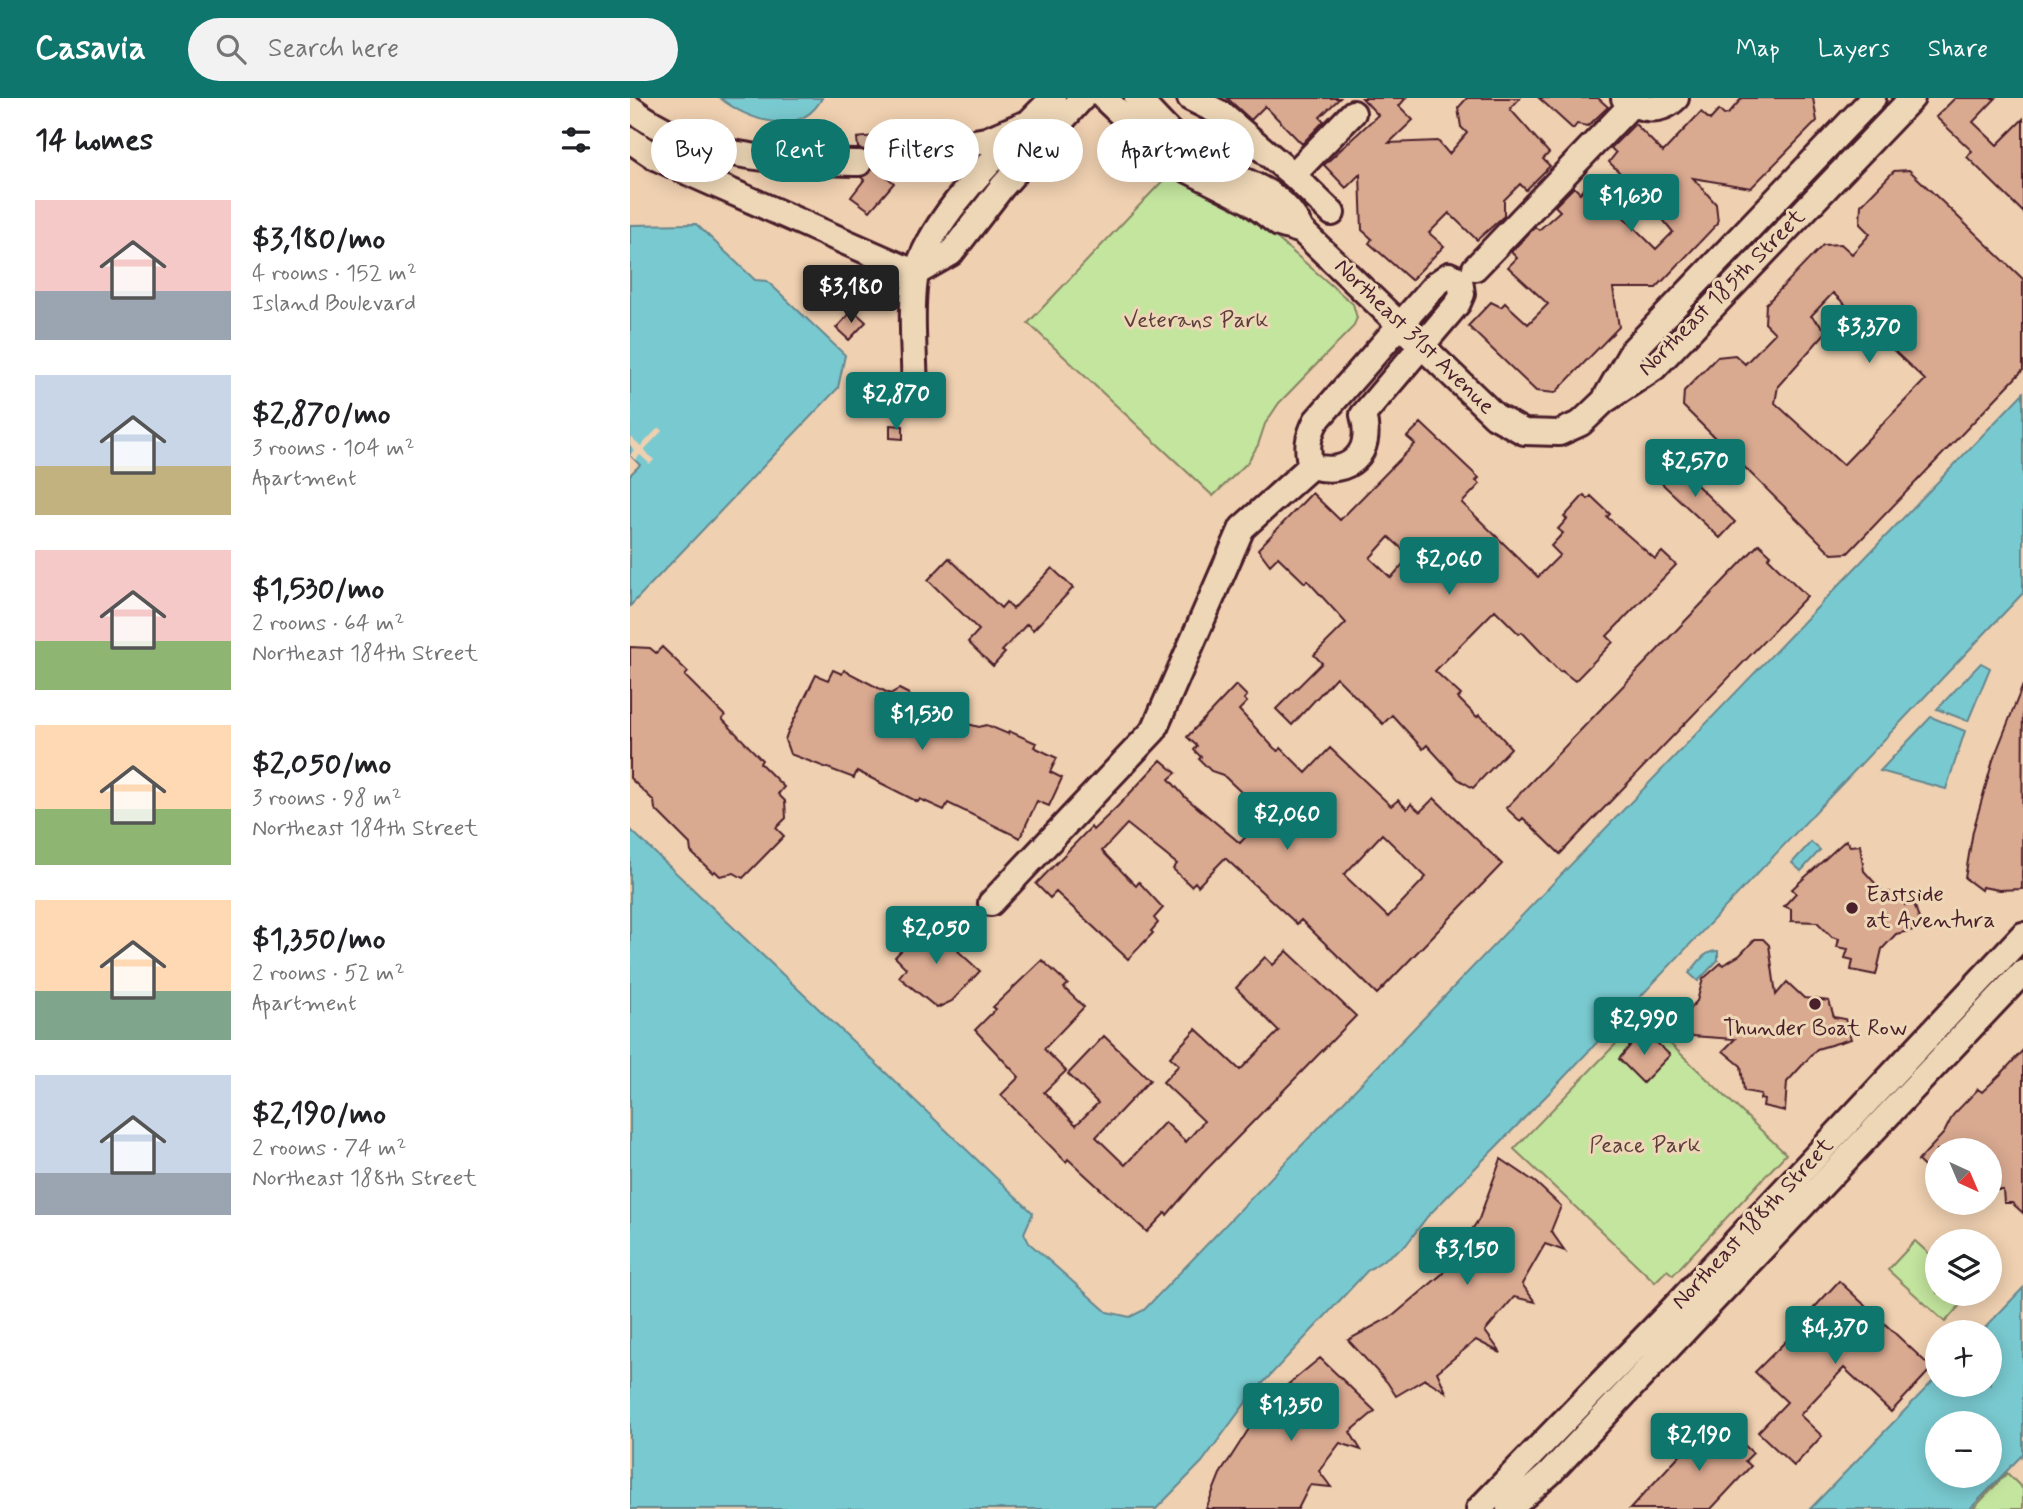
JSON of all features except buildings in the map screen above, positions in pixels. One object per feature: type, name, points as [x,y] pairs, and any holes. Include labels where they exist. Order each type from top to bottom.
[{"type":"street","points":[[1032,119],[1053,98]]},
{"type":"street","points":[[630,140],[655,157],[916,273],[936,264],[951,253],[1002,187],[1082,98]]},
{"type":"street","name":"Northeast 31st Avenue","points":[[1104,98],[1160,151],[1186,169],[1249,201],[1279,224],[1302,231]]},
{"type":"street","name":"Northeast 31st Avenue","points":[[1137,98],[1176,139],[1205,161],[1273,195],[1293,212],[1302,231],[1402,324],[1489,411],[1524,432],[1549,434],[1574,427],[1604,401]]},
{"type":"street","points":[[991,903],[1154,730],[1242,527],[1311,466],[1338,469],[1350,464],[1360,454],[1366,442],[1363,415],[1458,303],[1467,275],[1628,101],[1653,109],[1664,107],[1676,98]]},
{"type":"street","name":"Northeast 185th Street","points":[[1604,401],[1633,350],[1873,98]]},
{"type":"street","name":"Northeast 185th Street","points":[[1604,401],[1654,368],[1912,98]]},
{"type":"street","points":[[1199,100],[1220,113],[1293,175],[1332,214]]},
{"type":"street","points":[[630,108],[680,138],[752,159],[859,163]]},
{"type":"street","points":[[1293,175],[1353,113]]},
{"type":"street","points":[[915,396],[916,273],[941,223],[993,163]]},
{"type":"street","points":[[1311,466],[1307,450],[1309,435],[1316,421],[1443,278],[1449,275],[1467,275]]},
{"type":"street","points":[[1697,281],[1717,301]]},
{"type":"street","name":"Northeast 188th Street","points":[[1479,1509],[1672,1310],[2023,934]]},
{"type":"street","name":"Northeast 188th Street","points":[[1510,1509],[1550,1473],[2023,972]]},
{"type":"green space","name":"Veterans Park","points":[[1161,182],[1188,182],[1243,209],[1353,304],[1357,318],[1353,327],[1279,403],[1265,424],[1258,445],[1247,463],[1213,496],[1028,323]]},
{"type":"green space","name":"Peace Park","points":[[1642,1017],[1786,1154],[1673,1275],[1667,1270],[1655,1282],[1514,1149]]},
{"type":"green space","points":[[1915,1241],[1925,1250],[1925,1304],[1888,1270]]},
{"type":"green space","points":[[1927,1306],[1959,1306],[1947,1320],[1943,1320]]},
{"type":"green space","points":[[2007,1473],[2023,1489],[2023,1509],[1973,1509],[1993,1488],[2002,1488],[2002,1478]]},
{"type":"water","points":[[720,98],[822,98],[812,111],[798,119],[762,119],[731,106]]},
{"type":"water","points":[[696,224],[755,280],[767,281],[845,355],[838,388],[630,606],[630,475],[640,465],[630,455],[630,225]]},
{"type":"water","points":[[2023,393],[2023,593],[1549,1093],[1427,1217],[1406,1245],[1367,1271],[1250,1397],[1202,1462],[1156,1509],[630,1509],[630,829],[1033,1213],[1024,1233],[1029,1243],[1107,1312],[1130,1317],[1144,1310]]},
{"type":"water","points":[[1981,663],[1990,668],[1968,721],[1937,709]]},
{"type":"water","points":[[1931,717],[1965,731],[1946,789],[1880,771]]},
{"type":"water","points":[[1811,842],[1820,850],[1801,871],[1792,863]]},
{"type":"water","points":[[1718,951],[1718,960],[1698,981],[1689,973],[1705,955]]},
{"type":"water","points":[[2023,1288],[2023,1454],[2002,1476],[2002,1411],[1925,1411],[1925,1488],[1990,1488],[1970,1509],[1810,1509],[1925,1389],[1925,1397],[2002,1397],[2002,1320],[1992,1320]]},
{"type":"pier","points":[[659,427],[662,431],[644,450],[654,460],[650,464],[640,455],[635,460],[630,455],[634,450],[630,445],[630,436],[641,446]]},
{"type":"tunnel","points":[[850,152],[864,150]]},
{"type":"place","name":"Eastside at Aventura","points":[[1852,908]]},
{"type":"place","name":"Thunder Boat Row","points":[[1815,1004]]}]
